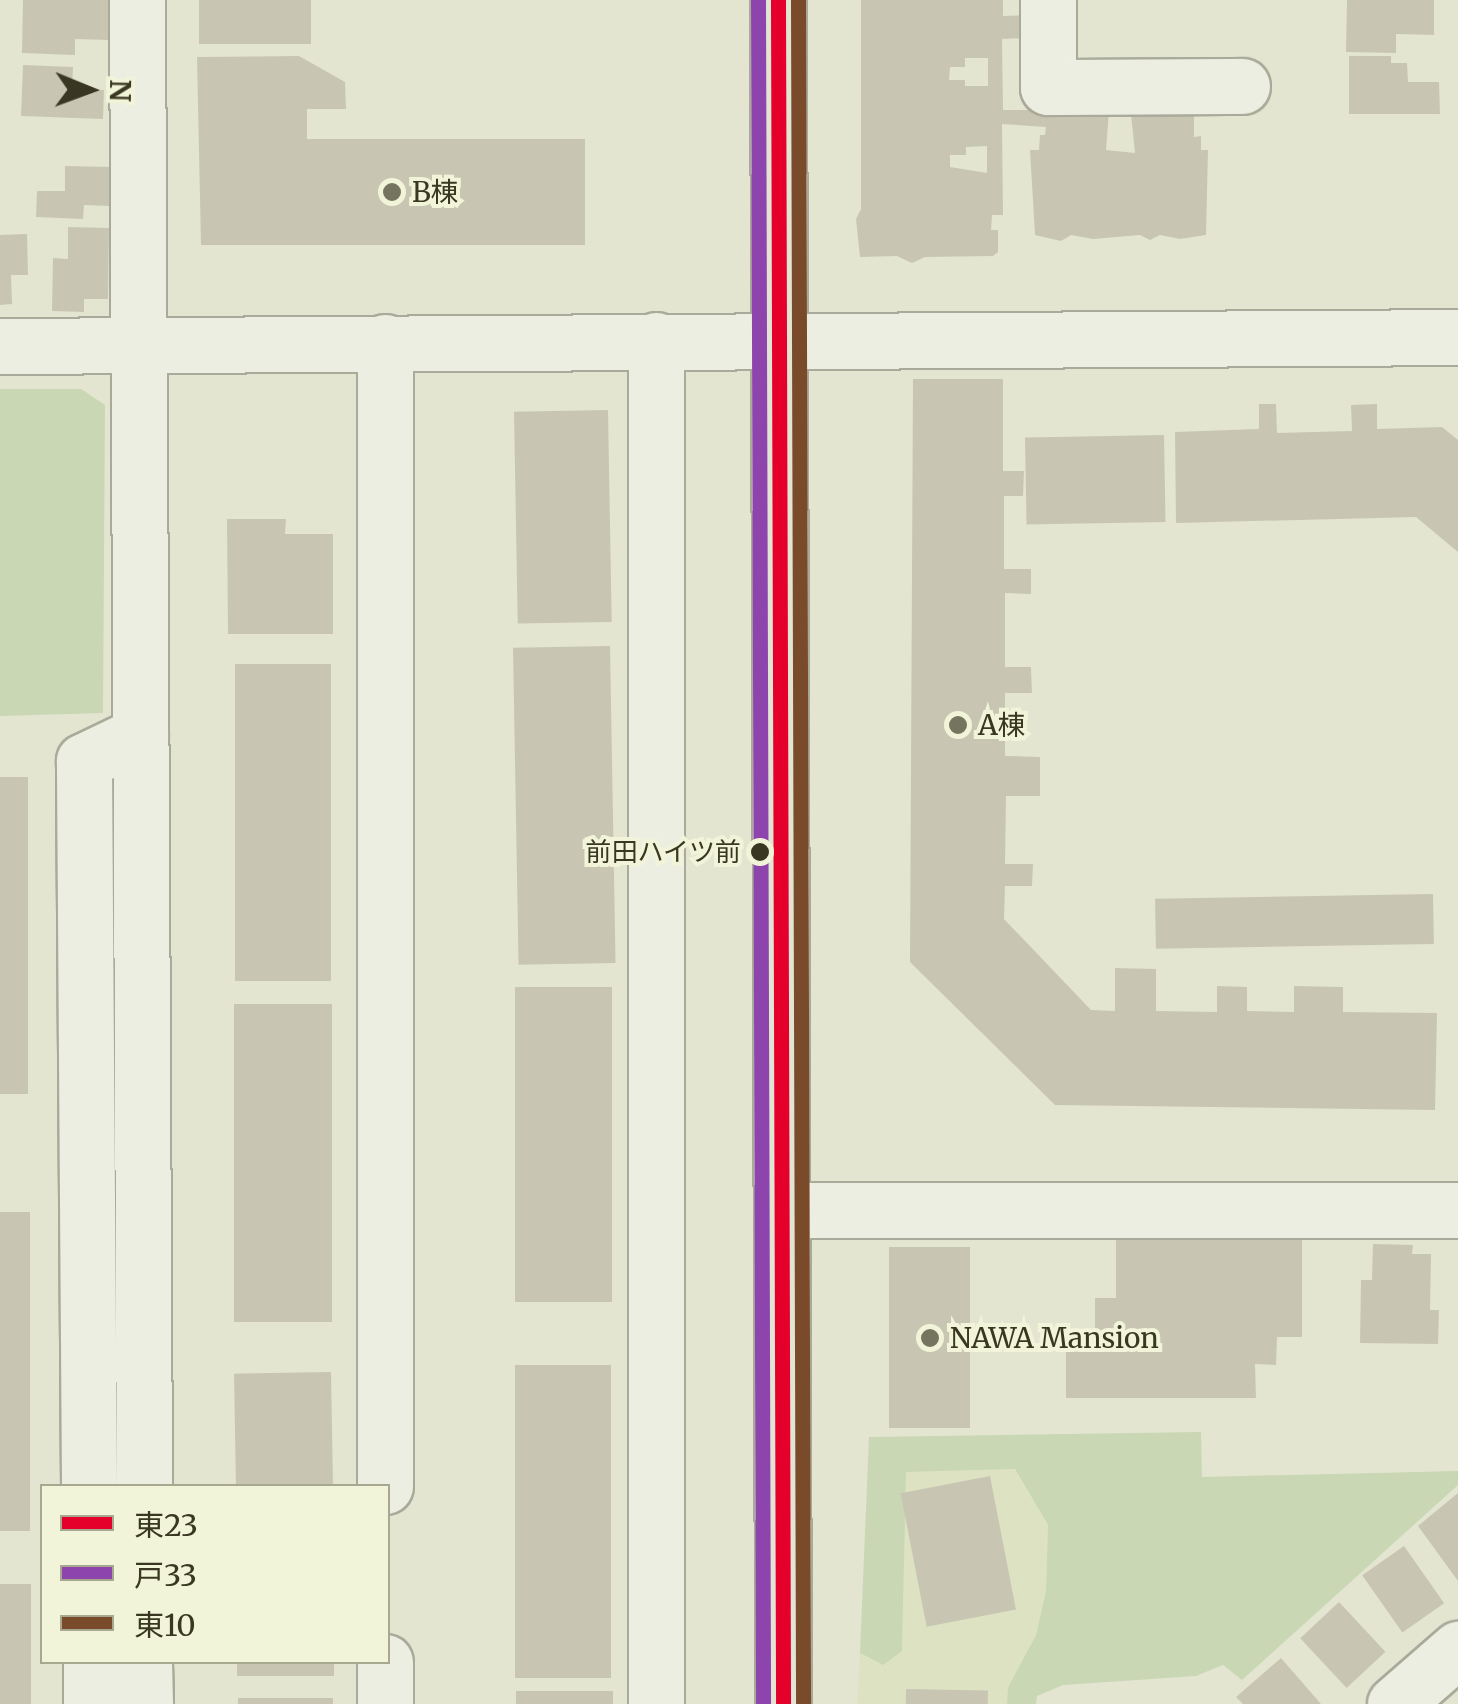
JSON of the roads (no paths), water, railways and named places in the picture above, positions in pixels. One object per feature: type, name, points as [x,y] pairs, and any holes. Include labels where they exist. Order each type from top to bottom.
[{"type":"main road","points":[[778,0],[783,1704]]},
{"type":"street","points":[[137,0],[144,1484]]},
{"type":"street","points":[[1048,0],[1048,87],[1242,86]]},
{"type":"street","points":[[0,346],[1458,336]]},
{"type":"street","points":[[656,340],[656,1704]]},
{"type":"street","points":[[385,342],[385,1484]]},
{"type":"street","points":[[89,1484],[84,761],[140,734]]},
{"type":"street","points":[[784,1210],[1458,1210]]},
{"type":"street","points":[[1395,1704],[1458,1649]]},
{"type":"street","points":[[90,1664],[91,1704]]},
{"type":"street","points":[[144,1664],[144,1704]]},
{"type":"street","points":[[385,1664],[385,1704]]},
{"type":"place","name":"B棟","points":[[392,192]]},
{"type":"place","name":"A棟","points":[[958,725]]},
{"type":"place","name":"前田ハイツ前","points":[[760,852]]},
{"type":"place","name":"NAWA Mansion","points":[[930,1338]]}]
